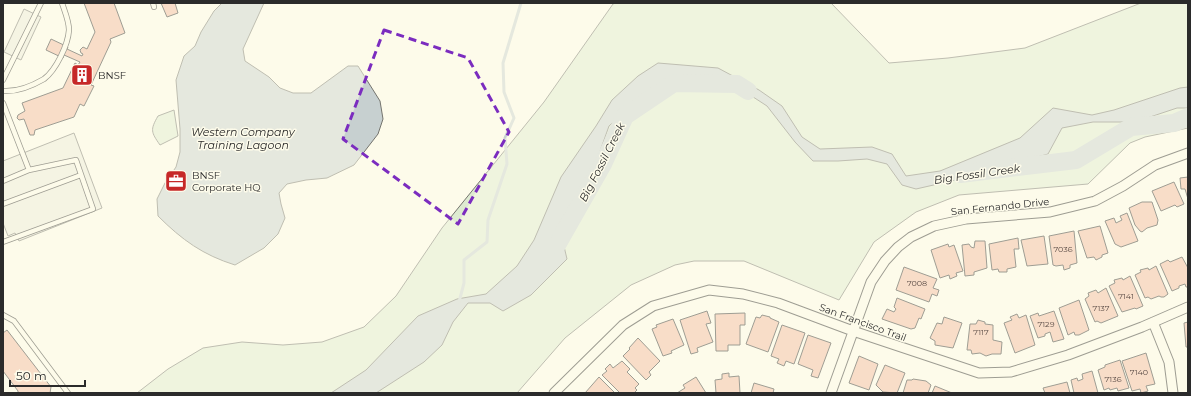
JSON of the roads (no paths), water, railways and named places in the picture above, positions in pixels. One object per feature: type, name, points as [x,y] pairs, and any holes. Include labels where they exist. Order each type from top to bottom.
[{"type":"street","name":"San Fernando Drive","points":[[831,393],[871,282],[885,261],[898,247],[911,237],[934,226],[966,219],[1050,212],[1095,201],[1123,186],[1155,164],[1188,153]]},
{"type":"street","name":"San Francisco Trail","points":[[554,393],[623,325],[652,306],[709,290],[743,294],[778,303],[853,331],[979,373],[1011,372],[1068,355],[1188,307]]},
{"type":"street","points":[[1153,322],[1169,362],[1173,393]]},
{"type":"lane","points":[[3,80],[41,3]]},
{"type":"lane","points":[[3,91],[12,91],[34,84],[45,78],[55,65],[63,52],[69,29],[68,20],[62,3]]},
{"type":"lane","points":[[3,103],[29,170]]},
{"type":"lane","points":[[3,181],[29,170],[76,160],[93,209],[3,242]]},
{"type":"lane","points":[[3,204],[81,175]]},
{"type":"lane","points":[[3,315],[14,321],[68,393]]},
{"type":"water","name":"Western Company Training Lagoon","points":[[222,3],[264,3],[243,49],[245,61],[269,77],[280,88],[293,93],[311,93],[348,66],[358,66],[380,101],[383,119],[378,134],[354,165],[327,178],[287,184],[279,193],[285,218],[278,234],[264,248],[235,265],[203,251],[184,239],[158,216],[157,199],[165,183],[176,167],[180,152],[180,129],[176,80],[184,56],[195,46],[201,32],[214,11]]},
{"type":"water","points":[[658,63],[718,68],[759,90],[782,106],[802,137],[820,149],[872,147],[892,154],[906,176],[940,171],[1020,138],[1053,108],[1092,115],[1114,110],[1180,88],[1188,87],[1188,108],[1177,108],[1135,122],[1093,122],[1062,128],[1048,154],[960,179],[916,189],[902,185],[887,164],[867,159],[813,161],[795,142],[767,106],[747,93],[709,77],[671,81],[639,99],[609,126],[589,182],[579,195],[563,242],[567,259],[531,295],[503,311],[490,303],[468,303],[453,322],[442,345],[424,362],[376,393],[331,393],[366,370],[418,316],[457,299],[486,294],[517,266],[534,240],[561,177],[612,100],[638,76]]},
{"type":"waterway","points":[[459,302],[464,283],[464,260],[487,242],[488,220],[507,164],[505,138],[514,118],[504,92],[503,63],[521,3]]},
{"type":"waterway","name":"Big Fossil Creek","points":[[557,245],[603,164],[625,116],[674,83],[737,84],[748,91]]},
{"type":"waterway","name":"Big Fossil Creek","points":[[960,174],[1076,160],[1131,127],[1174,123],[1188,117]]},
{"type":"place","name":"BNSF","points":[[82,75]]},
{"type":"place","name":"BNSF Corporate HQ","points":[[176,181]]}]
